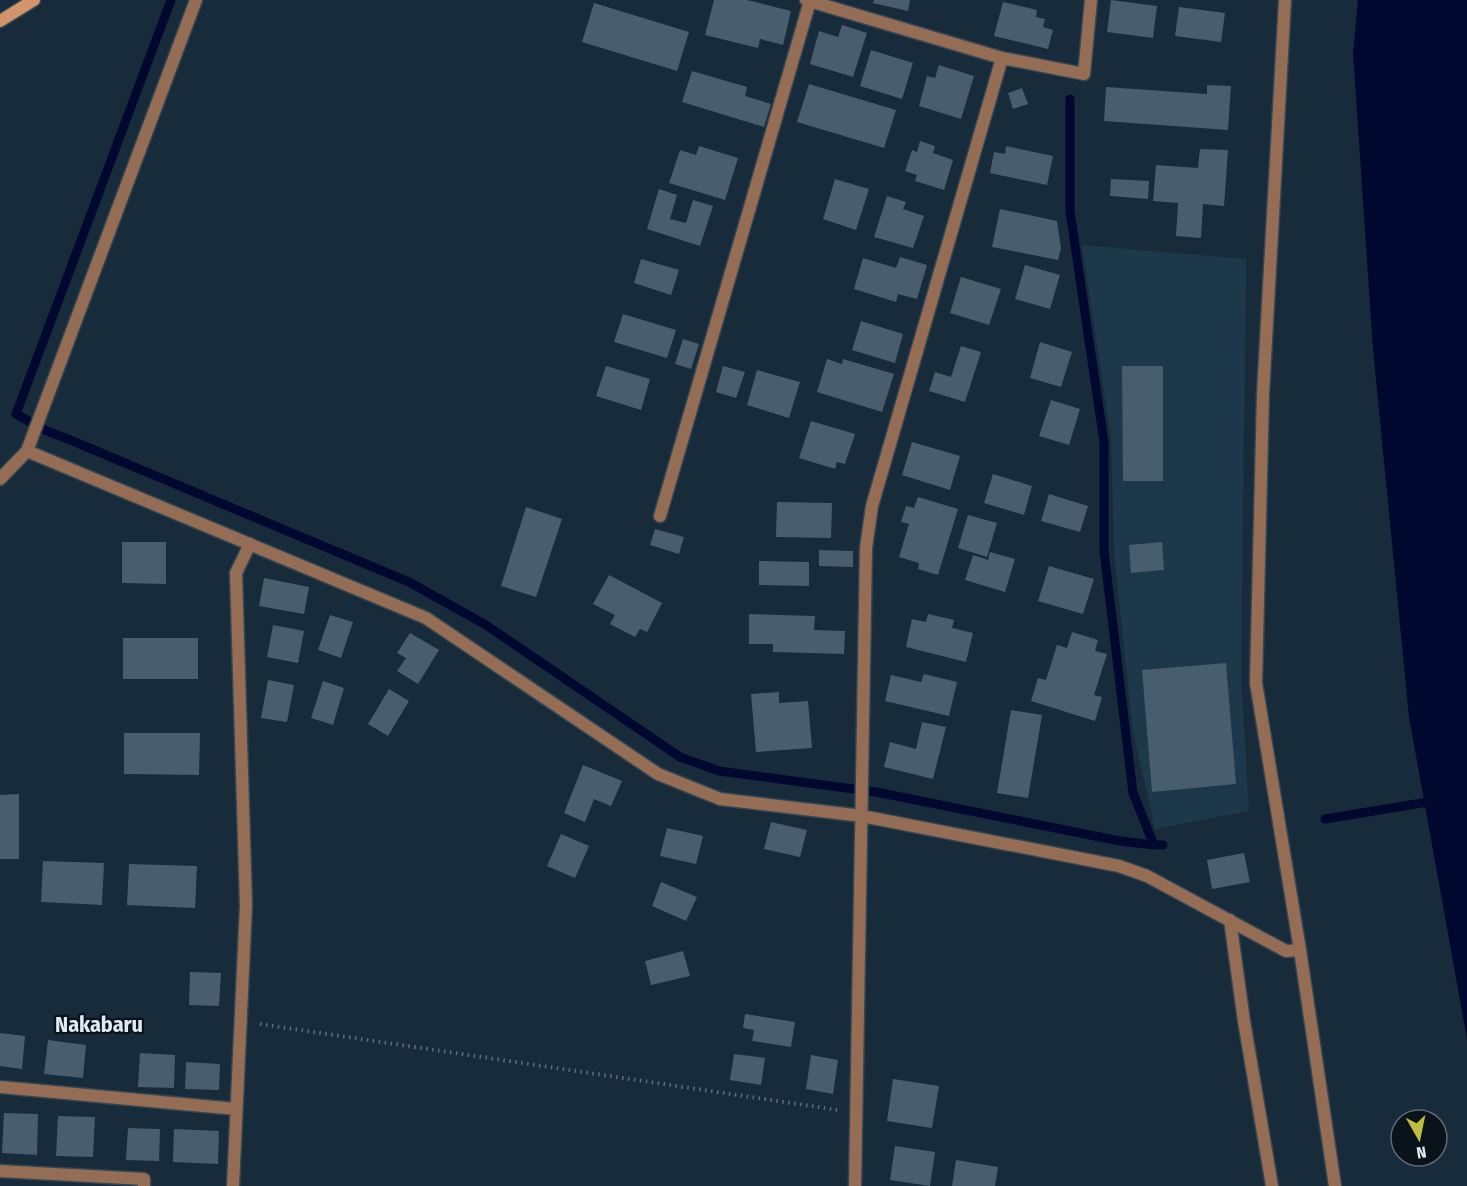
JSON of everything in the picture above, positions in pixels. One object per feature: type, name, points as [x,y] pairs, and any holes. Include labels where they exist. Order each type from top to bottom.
[{"type":"street","points":[[0,21],[34,0]]},
{"type":"street","points":[[0,479],[29,448],[196,0]]},
{"type":"street","points":[[660,516],[808,1],[1002,58],[1084,74],[1091,0]]},
{"type":"street","points":[[1285,0],[1263,394],[1256,683],[1300,950],[1335,1186]]},
{"type":"street","points":[[855,1186],[866,548],[872,506],[1002,58]]},
{"type":"street","points":[[29,448],[426,618],[658,774],[720,799],[862,816],[1119,866],[1147,876],[1286,951],[1300,950]]},
{"type":"street","points":[[233,1186],[246,905],[236,573],[250,544]]},
{"type":"street","points":[[1230,920],[1272,1186]]},
{"type":"street","points":[[0,1088],[236,1109]]},
{"type":"street","points":[[0,1172],[144,1179],[144,1186]]},
{"type":"path","points":[[241,1021],[856,1112]]},
{"type":"shaded area","points":[[1082,245],[1246,259],[1241,677],[1249,811],[1155,829],[1133,732],[1114,552],[1111,437]]},
{"type":"water","points":[[1358,0],[1467,0],[1467,1039],[1409,717],[1373,349],[1353,53]]},
{"type":"building","points":[[714,0],[747,0],[791,11],[783,45],[760,39],[758,48],[705,35]]},
{"type":"building","points":[[874,0],[910,0],[908,11],[873,3]]},
{"type":"building","points":[[1111,0],[1157,6],[1153,38],[1107,32]]},
{"type":"building","points":[[1003,2],[1037,10],[1036,17],[1045,19],[1043,27],[1053,30],[1048,49],[994,36]]},
{"type":"building","points":[[594,3],[689,32],[677,71],[582,42]]},
{"type":"building","points":[[1179,7],[1225,13],[1221,42],[1175,36]]},
{"type":"building","points":[[842,25],[867,33],[853,77],[810,64],[819,31],[838,37]]},
{"type":"building","points":[[871,50],[913,63],[902,99],[860,86]]},
{"type":"building","points":[[939,65],[974,76],[961,119],[919,106],[927,76],[935,78]]},
{"type":"building","points":[[692,71],[747,87],[745,96],[771,104],[764,127],[682,102]]},
{"type":"building","points":[[809,84],[896,110],[884,148],[797,122]]},
{"type":"building","points":[[1207,85],[1231,86],[1228,130],[1104,121],[1106,87],[1207,94]]},
{"type":"building","points":[[1022,88],[1028,104],[1013,109],[1008,93]]},
{"type":"building","points":[[920,141],[935,146],[933,153],[953,160],[944,190],[915,181],[917,175],[905,171],[912,150],[917,152]]},
{"type":"building","points":[[699,146],[738,158],[725,200],[669,183],[680,150],[696,155]]},
{"type":"building","points":[[1006,146],[1053,156],[1047,185],[990,173],[994,152],[1005,154]]},
{"type":"building","points":[[1200,149],[1228,150],[1224,206],[1203,204],[1201,238],[1176,236],[1178,203],[1153,201],[1156,165],[1198,168]]},
{"type":"building","points":[[835,179],[869,189],[856,230],[823,219]]},
{"type":"building","points":[[1111,179],[1149,181],[1148,199],[1110,196]]},
{"type":"building","points":[[659,189],[677,195],[670,219],[686,223],[693,200],[713,206],[700,246],[647,229]]},
{"type":"building","points":[[887,196],[906,202],[903,209],[924,216],[913,248],[874,237]]},
{"type":"building","points":[[1000,209],[1057,221],[1061,248],[1058,260],[992,247]]},
{"type":"building","points":[[900,257],[927,265],[917,299],[898,294],[896,302],[854,289],[863,258],[896,268]]},
{"type":"building","points":[[641,259],[679,270],[671,295],[634,283]]},
{"type":"building","points":[[1025,265],[1060,275],[1050,309],[1015,299]]},
{"type":"building","points":[[961,277],[1001,289],[989,325],[950,313]]},
{"type":"building","points":[[623,314],[676,330],[667,358],[614,342]]},
{"type":"building","points":[[861,321],[903,334],[895,363],[852,350]]},
{"type":"building","points":[[683,339],[699,344],[691,369],[675,364]]},
{"type":"building","points":[[1040,342],[1072,352],[1061,387],[1030,378]]},
{"type":"building","points":[[961,346],[981,352],[965,402],[929,391],[935,372],[951,377]]},
{"type":"building","points":[[827,359],[842,364],[843,359],[894,374],[882,412],[817,392]]},
{"type":"building","points":[[606,366],[650,379],[641,410],[596,396]]},
{"type":"building","points":[[723,366],[745,372],[736,398],[716,392]]},
{"type":"building","points":[[1122,366],[1163,366],[1163,481],[1123,481]]},
{"type":"building","points":[[757,370],[800,382],[789,418],[747,405]]},
{"type":"building","points":[[1051,400],[1080,409],[1069,445],[1039,436]]},
{"type":"building","points":[[811,421],[855,434],[845,464],[837,462],[835,469],[799,458]]},
{"type":"building","points":[[912,442],[960,456],[950,490],[902,475]]},
{"type":"building","points":[[993,474],[1032,486],[1024,515],[984,503]]},
{"type":"building","points":[[1049,494],[1088,506],[1080,532],[1041,521]]},
{"type":"building","points":[[918,497],[958,509],[938,575],[918,569],[919,563],[899,557],[909,524],[901,522],[906,506],[914,508]]},
{"type":"building","points":[[777,502],[832,503],[831,538],[776,537]]},
{"type":"building","points":[[526,507],[562,519],[536,597],[501,586]]},
{"type":"building","points":[[968,515],[997,523],[987,557],[958,548]]},
{"type":"building","points":[[655,529],[684,537],[679,554],[650,545]]},
{"type":"building","points":[[122,542],[166,542],[166,584],[122,583]]},
{"type":"building","points":[[1162,542],[1164,570],[1131,573],[1129,545]]},
{"type":"building","points":[[819,550],[853,551],[853,567],[819,566]]},
{"type":"building","points":[[990,552],[1015,559],[1005,592],[965,580],[973,555],[988,560]]},
{"type":"building","points":[[759,561],[809,562],[809,586],[759,585]]},
{"type":"building","points":[[1049,566],[1094,579],[1083,614],[1038,601]]},
{"type":"building","points":[[609,575],[662,603],[647,632],[640,629],[635,637],[610,624],[615,615],[593,604]]},
{"type":"building","points":[[264,578],[309,587],[304,614],[259,606]]},
{"type":"building","points":[[749,614],[815,616],[814,630],[845,631],[844,654],[773,652],[773,644],[749,644]]},
{"type":"building","points":[[928,614],[954,620],[952,628],[973,633],[966,662],[906,647],[912,619],[926,622]]},
{"type":"building","points":[[330,615],[353,622],[341,658],[318,650]]},
{"type":"building","points":[[273,625],[304,631],[298,663],[267,657]]},
{"type":"building","points":[[1072,632],[1098,640],[1095,651],[1107,654],[1094,695],[1102,697],[1095,721],[1031,701],[1038,678],[1046,680],[1057,645],[1067,648]]},
{"type":"building","points":[[410,633],[439,650],[418,684],[397,671],[406,658],[397,653]]},
{"type":"building","points":[[123,638],[198,638],[198,679],[123,679]]},
{"type":"building","points":[[1226,663],[1236,784],[1152,792],[1142,670]]},
{"type":"building","points":[[924,674],[957,682],[949,716],[885,701],[891,675],[921,682]]},
{"type":"building","points":[[268,680],[294,685],[287,722],[261,718]]},
{"type":"building","points":[[323,681],[344,688],[333,725],[311,718]]},
{"type":"building","points":[[389,689],[409,701],[388,736],[368,724]]},
{"type":"building","points":[[779,692],[779,703],[808,701],[812,748],[756,752],[751,694]]},
{"type":"building","points":[[1011,710],[1042,715],[1028,798],[997,793]]},
{"type":"building","points":[[922,722],[946,727],[933,779],[884,767],[890,742],[916,749]]},
{"type":"building","points":[[124,733],[200,733],[199,775],[124,774]]},
{"type":"building","points":[[583,765],[622,781],[611,806],[594,799],[585,822],[564,813]]},
{"type":"building","points":[[19,794],[19,859],[0,859],[0,795]]},
{"type":"building","points":[[771,822],[807,830],[800,857],[764,849]]},
{"type":"building","points":[[667,828],[703,836],[696,864],[660,856]]},
{"type":"building","points":[[561,834],[589,846],[575,878],[547,866]]},
{"type":"building","points":[[1244,853],[1250,882],[1212,889],[1207,860]]},
{"type":"building","points":[[43,861],[104,863],[102,905],[41,902]]},
{"type":"building","points":[[129,864],[197,866],[195,908],[127,905]]},
{"type":"building","points":[[661,882],[697,897],[686,921],[652,906]]},
{"type":"building","points":[[683,951],[690,976],[651,985],[645,961]]},
{"type":"building","points":[[190,972],[221,973],[219,1006],[189,1005]]},
{"type":"building","points":[[745,1014],[795,1022],[791,1047],[752,1041],[754,1030],[743,1028]]},
{"type":"building","points":[[0,1033],[25,1036],[22,1069],[0,1066]]},
{"type":"building","points":[[48,1040],[86,1045],[83,1078],[44,1074]]},
{"type":"building","points":[[140,1053],[175,1055],[174,1088],[138,1087]]},
{"type":"building","points":[[734,1054],[765,1058],[761,1085],[730,1080]]},
{"type":"building","points":[[811,1055],[838,1060],[833,1094],[806,1089]]},
{"type":"building","points":[[186,1062],[220,1064],[219,1090],[185,1089]]},
{"type":"building","points":[[893,1079],[939,1086],[932,1128],[887,1121]]},
{"type":"building","points":[[4,1113],[38,1114],[37,1155],[2,1153]]},
{"type":"building","points":[[58,1116],[95,1117],[93,1157],[56,1156]]},
{"type":"building","points":[[128,1128],[160,1129],[159,1161],[126,1160]]},
{"type":"building","points":[[174,1129],[219,1131],[218,1164],[173,1162]]},
{"type":"building","points":[[895,1146],[935,1152],[930,1186],[890,1180]]},
{"type":"building","points":[[956,1160],[998,1167],[995,1186],[952,1186]]},
{"type":"waterway","points":[[171,0],[16,414],[45,430],[409,582],[486,625],[680,757],[719,771],[876,792],[1120,841],[1163,845]]},
{"type":"waterway","points":[[1070,99],[1070,211],[1104,442],[1104,551],[1133,793],[1154,845]]},
{"type":"waterway","points":[[1325,819],[1428,802],[1435,804]]},
{"type":"district","name":"Nakabaru","points":[[99,1024]]}]
